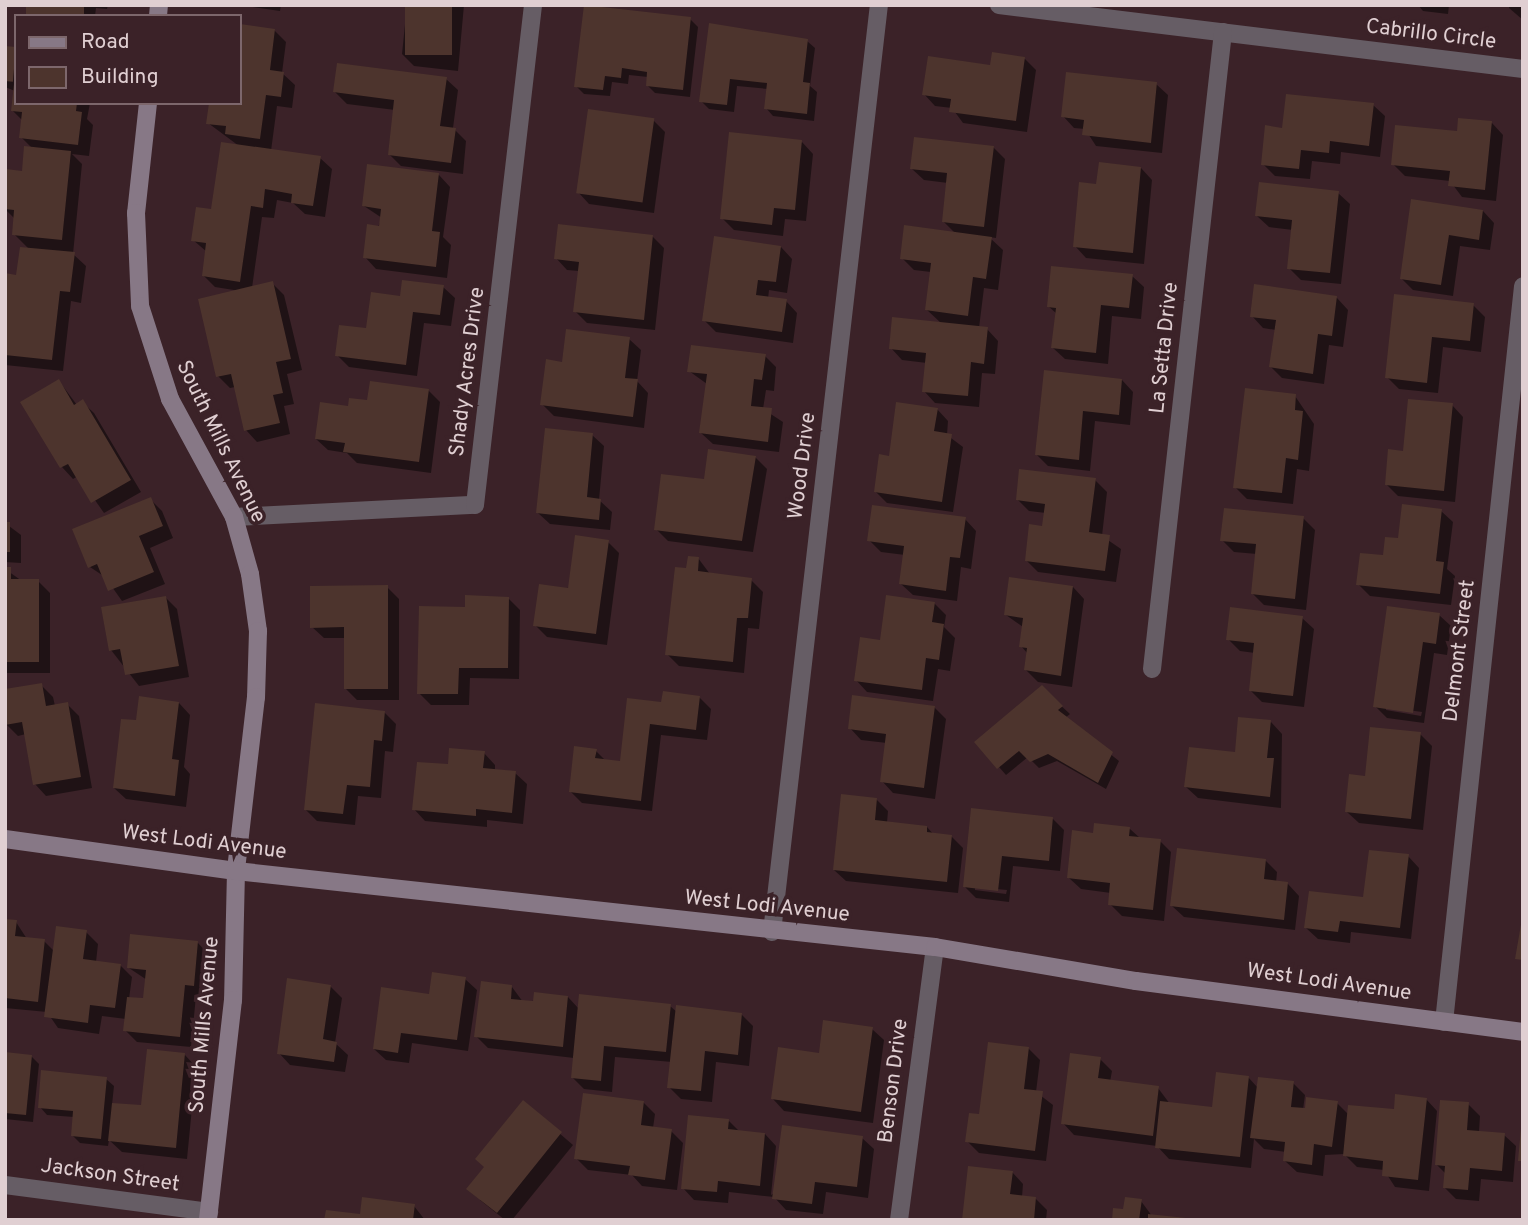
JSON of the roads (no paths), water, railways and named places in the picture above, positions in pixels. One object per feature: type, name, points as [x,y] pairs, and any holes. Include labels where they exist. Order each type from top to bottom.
[{"type":"main road","name":"South Mills Avenue","points":[[148,105],[136,213],[140,306],[170,399],[234,517],[250,573],[258,631],[256,697],[236,871],[233,1000],[208,1216]]},
{"type":"main road","name":"West Lodi Avenue","points":[[5,839],[236,871],[772,932],[935,947],[1136,981],[1523,1032]]},
{"type":"street","name":"Shady Acres Drive","points":[[234,517],[475,505],[533,5]]},
{"type":"street","name":"Wood Drive","points":[[772,932],[879,5]]},
{"type":"street","name":"Cabrillo Circle","points":[[999,5],[1523,69]]},
{"type":"street","name":"La Setta Drive","points":[[1152,669],[1223,32]]},
{"type":"street","name":"Delmont Street","points":[[1444,1022],[1523,286]]},
{"type":"street","name":"Benson Drive","points":[[899,1220],[935,947]]},
{"type":"street","name":"Jackson Street","points":[[5,1185],[208,1216]]}]
